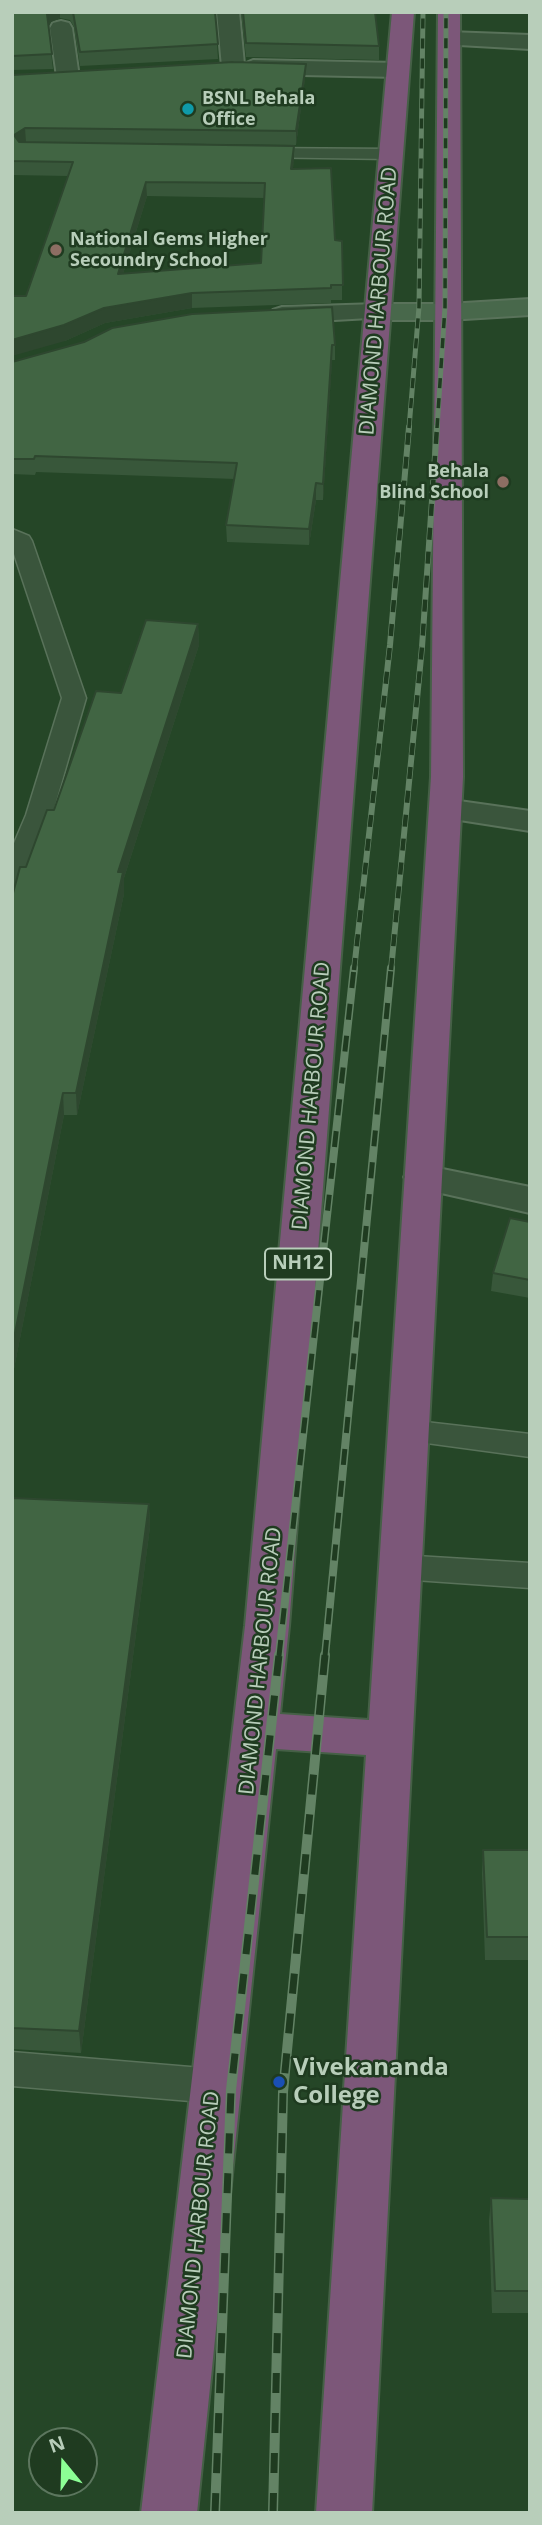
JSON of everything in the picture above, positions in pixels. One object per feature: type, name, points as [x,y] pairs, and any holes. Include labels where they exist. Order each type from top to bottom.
[{"type":"highway","name":"DIAMOND HARBOUR ROAD","points":[[169,2513],[268,1612],[403,12]]},
{"type":"highway","points":[[344,2513],[445,809],[449,26]]},
{"type":"highway","points":[[255,1730],[390,1739]]},
{"type":"street","points":[[228,12],[233,67]]},
{"type":"street","points":[[449,26],[530,42]]},
{"type":"street","points":[[61,28],[68,76]]},
{"type":"street","points":[[207,68],[398,70]]},
{"type":"street","points":[[40,78],[92,75]]},
{"type":"street","points":[[255,315],[448,312],[530,307]]},
{"type":"street","points":[[445,809],[530,821]]},
{"type":"street","points":[[423,1177],[530,1200]]},
{"type":"lane","points":[[234,152],[391,154]]},
{"type":"lane","points":[[12,536],[21,541],[74,698],[39,815],[12,878]]},
{"type":"lane","points":[[408,1431],[530,1446]]},
{"type":"lane","points":[[400,1567],[530,1576]]},
{"type":"lane","points":[[12,2069],[214,2086]]},
{"type":"building","points":[[12,12],[48,12],[52,54],[12,56]]},
{"type":"building","points":[[73,12],[215,12],[218,44],[80,52]]},
{"type":"building","points":[[243,12],[375,12],[379,46],[246,43]]},
{"type":"building","points":[[233,62],[306,64],[296,131],[25,128],[14,135],[19,142],[294,146],[291,169],[331,168],[335,240],[342,241],[343,285],[331,285],[331,288],[192,293],[104,308],[64,325],[12,340],[12,296],[26,296],[73,162],[12,161],[12,75]],"holes":[[[146,182],[265,183],[261,263],[118,274]]]},
{"type":"building","points":[[332,307],[335,345],[332,345],[323,484],[316,483],[309,529],[226,525],[237,463],[35,456],[34,459],[12,459],[12,362],[84,342],[112,328],[192,314]]},
{"type":"building","points":[[146,620],[198,624],[118,872],[123,872],[76,1093],[63,1093],[12,1348],[12,897],[20,867],[26,867],[47,810],[54,810],[96,691],[121,693]]},
{"type":"building","points":[[510,1218],[530,1222],[530,1280],[493,1273]]},
{"type":"building","points":[[12,1498],[149,1504],[79,2031],[12,2028]]},
{"type":"building","points":[[483,1850],[530,1850],[530,1937],[487,1937]]},
{"type":"building","points":[[491,2198],[530,2199],[530,2291],[495,2291]]},
{"type":"railway","points":[[409,428],[419,307],[423,12]]},
{"type":"railway","points":[[437,428],[445,307],[446,12]]},
{"type":"railway","points":[[354,970],[390,645],[409,427]]},
{"type":"railway","points":[[391,970],[422,647],[437,427]]},
{"type":"railway","points":[[279,1656],[354,968]]},
{"type":"railway","points":[[325,1656],[391,968]]},
{"type":"railway","points":[[215,2513],[231,2090],[279,1655]]},
{"type":"railway","points":[[273,2513],[283,2092],[325,1655]]},
{"type":"place","name":"BSNL Behala Office","points":[[188,109]]},
{"type":"place","name":"National Gems Higher Secoundry School","points":[[56,250]]},
{"type":"place","name":"Behala Blind School","points":[[503,482]]},
{"type":"place","name":"Vivekananda College","points":[[279,2082]]}]
